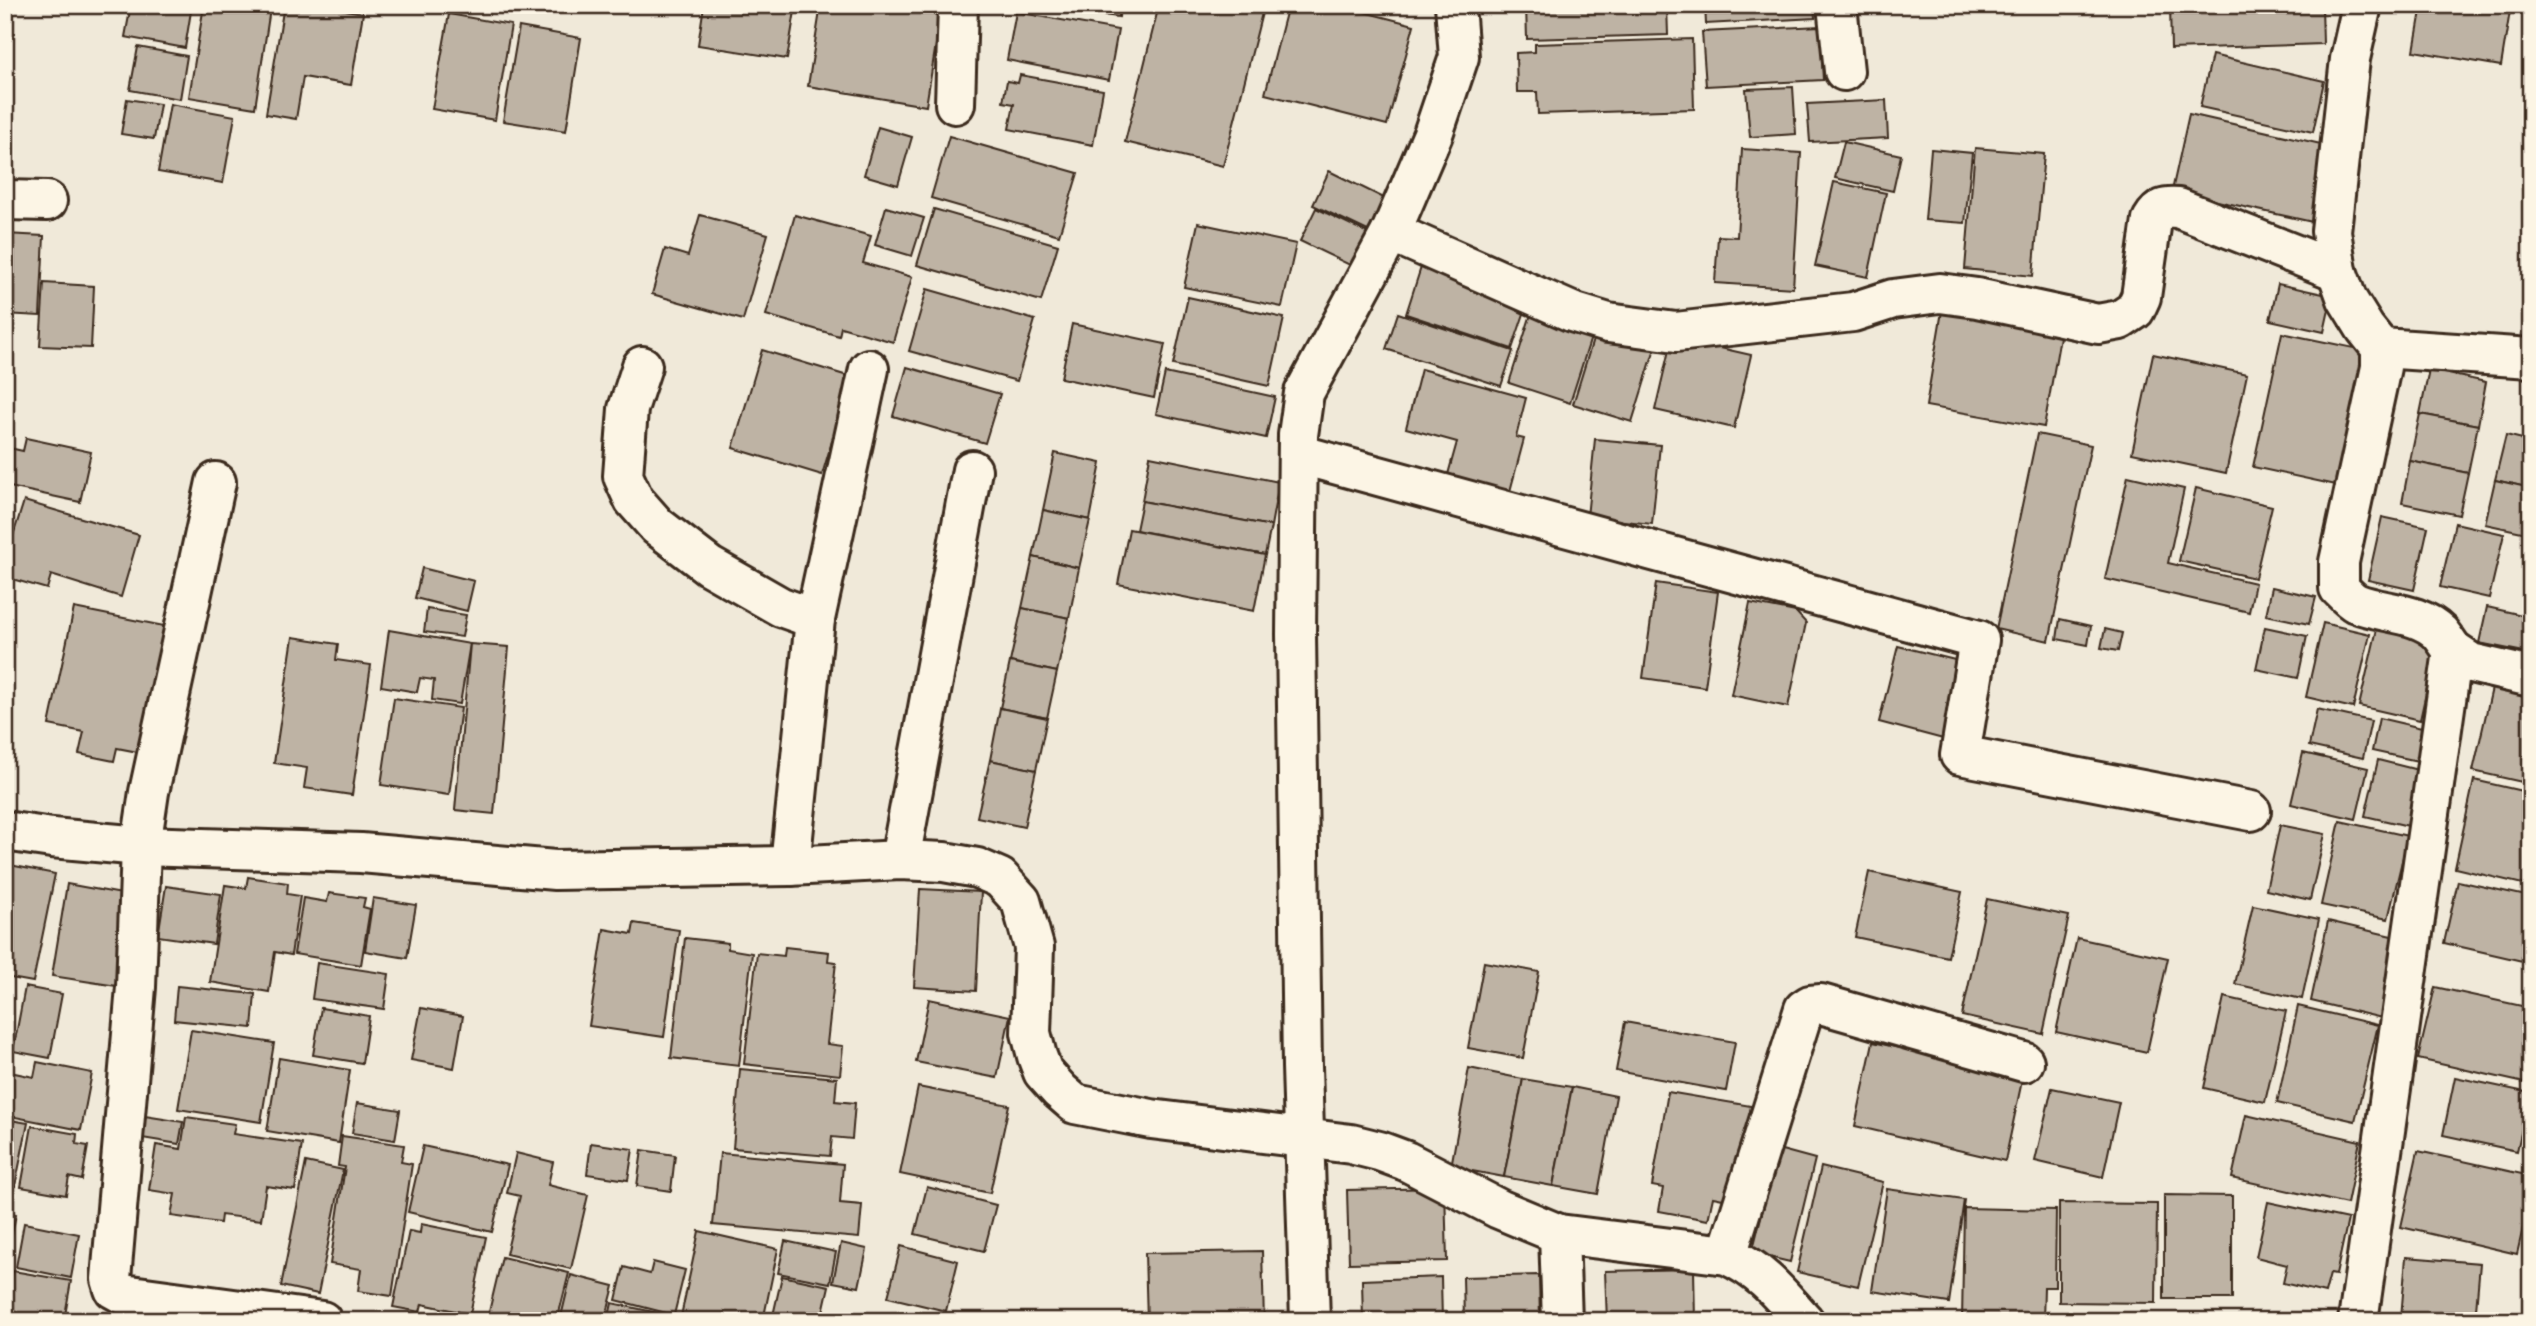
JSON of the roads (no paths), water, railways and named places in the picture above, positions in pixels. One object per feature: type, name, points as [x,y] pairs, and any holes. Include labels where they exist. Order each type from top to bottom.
[{"type":"street","points":[[955,104],[958,5]]},
{"type":"street","points":[[1310,1321],[1302,1067],[1296,634],[1297,454],[1304,393],[1391,232],[1433,134],[1459,57],[1455,5]]},
{"type":"street","points":[[1837,5],[1844,71]]},
{"type":"street","points":[[2362,5],[2350,59],[2331,231],[2337,271],[2347,299],[2381,348],[2381,367],[2339,562],[2339,588],[2353,602],[2408,615],[2428,625],[2439,633],[2453,652],[2471,663],[2531,677]]},
{"type":"street","points":[[5,200],[47,201]]},
{"type":"street","points":[[1391,232],[1572,312],[1608,323],[1676,332],[1853,312],[1893,299],[1940,293],[1977,298],[2098,324],[2120,320],[2135,310],[2141,296],[2152,220],[2164,207],[2178,208],[2337,271]]},
{"type":"street","points":[[2381,348],[2531,359]]},
{"type":"street","points":[[642,366],[628,409],[623,476],[634,500],[657,526],[709,566],[782,607],[815,618]]},
{"type":"street","points":[[790,866],[815,618],[869,369]]},
{"type":"street","points":[[1297,454],[1979,640],[1960,755],[2251,811]]},
{"type":"street","points":[[900,860],[972,470]]},
{"type":"street","points":[[216,482],[149,792],[141,846],[136,987],[111,1283],[114,1289],[123,1294],[322,1321]]},
{"type":"street","points":[[2352,1321],[2358,1321],[2453,652]]},
{"type":"street","points":[[5,831],[141,846],[361,853],[555,870],[790,866],[900,860],[944,862],[977,868],[999,878],[1021,901],[1034,947],[1031,1033],[1037,1056],[1043,1072],[1075,1104],[1151,1119],[1351,1144],[1379,1151],[1406,1161],[1499,1209],[1559,1234],[1727,1255],[1748,1265],[1767,1280],[1804,1321]]},
{"type":"street","points":[[1727,1255],[1804,1009],[1810,1005],[1821,1004],[2024,1062]]},
{"type":"street","points":[[1559,1234],[1562,1321]]}]
